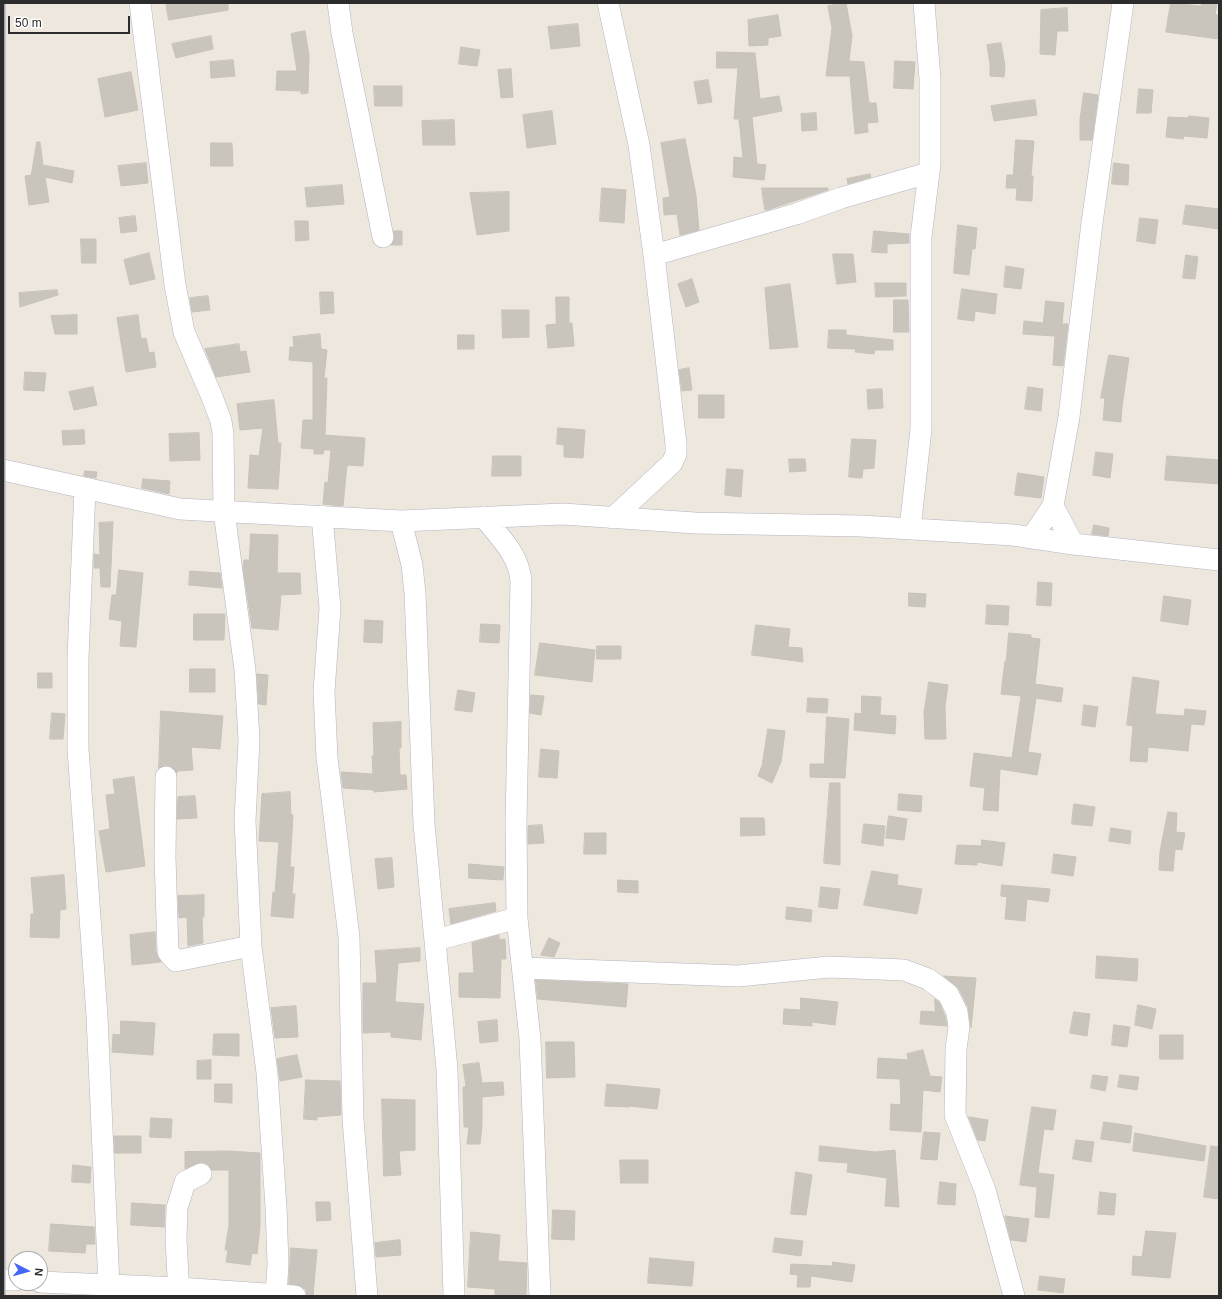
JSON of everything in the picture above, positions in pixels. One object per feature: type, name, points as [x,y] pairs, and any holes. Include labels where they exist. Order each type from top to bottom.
[{"type":"street","points":[[48,1282],[179,1292],[282,1295],[278,1264],[276,1207],[267,1073],[251,946],[245,821],[249,740],[245,670],[224,511],[221,421],[184,332],[175,285],[140,3]]},
{"type":"street","points":[[338,3],[342,33],[383,237]]},
{"type":"street","points":[[608,3],[639,145],[671,393],[676,454],[672,463],[613,518]]},
{"type":"street","points":[[910,529],[921,429],[921,237],[928,173],[930,79],[924,3]]},
{"type":"street","points":[[1032,537],[1053,506],[1069,416],[1091,231],[1123,3]]},
{"type":"street","points":[[654,255],[796,214],[841,198],[928,173]]},
{"type":"street","points":[[3,470],[180,509],[401,521],[563,514],[696,523],[861,526],[1014,535],[1073,544],[1219,560]]},
{"type":"street","points":[[85,488],[78,658],[78,748],[97,1016],[109,1286]]},
{"type":"street","points":[[1053,506],[1073,544]]},
{"type":"street","points":[[322,516],[330,608],[324,692],[328,758],[349,937],[353,1119],[367,1296]]},
{"type":"street","points":[[484,517],[514,555],[520,567],[521,580],[516,823],[517,918],[530,1039],[540,1296]]},
{"type":"street","points":[[401,521],[412,565],[415,593],[424,824],[447,1069],[454,1296]]},
{"type":"street","points":[[166,777],[165,857],[168,952],[176,961],[251,946]]},
{"type":"street","points":[[436,940],[517,918]]},
{"type":"street","points":[[523,968],[738,976],[829,967],[904,970],[928,979],[948,994],[957,1012],[959,1027],[956,1049],[955,1114],[985,1190],[1014,1296]]},
{"type":"street","points":[[179,1292],[176,1238],[177,1208],[185,1182],[201,1174]]},
{"type":"building","points":[[166,3],[228,3],[228,10],[169,20]]},
{"type":"building","points":[[846,3],[852,36],[849,61],[864,62],[869,103],[876,103],[878,122],[867,123],[868,132],[855,134],[850,76],[826,76],[832,28],[828,6]]},
{"type":"building","points":[[1171,3],[1201,6],[1202,3],[1217,3],[1215,15],[1219,15],[1219,39],[1166,32]]},
{"type":"building","points":[[1067,8],[1068,31],[1057,31],[1055,55],[1040,54],[1041,10]]},
{"type":"building","points":[[778,15],[781,36],[768,38],[768,45],[749,46],[748,20]]},
{"type":"building","points":[[578,24],[580,46],[551,49],[548,27]]},
{"type":"building","points":[[305,31],[309,55],[308,93],[301,94],[301,91],[276,90],[277,71],[297,71],[291,34]]},
{"type":"building","points":[[211,36],[213,49],[176,58],[172,44]]},
{"type":"building","points":[[1001,43],[1005,66],[1004,77],[990,76],[987,45]]},
{"type":"building","points":[[461,47],[480,50],[477,66],[459,64]]},
{"type":"building","points":[[717,52],[755,53],[760,99],[779,96],[782,111],[752,117],[757,164],[766,165],[764,180],[733,177],[734,157],[743,158],[739,119],[734,119],[738,68],[717,68]]},
{"type":"building","points":[[233,60],[235,76],[211,78],[210,62]]},
{"type":"building","points":[[895,61],[915,62],[913,89],[894,88]]},
{"type":"building","points":[[511,69],[513,97],[501,98],[498,70]]},
{"type":"building","points":[[131,72],[138,110],[105,117],[98,79]]},
{"type":"building","points":[[708,80],[712,102],[698,104],[694,82]]},
{"type":"building","points":[[374,86],[402,86],[402,106],[375,106]]},
{"type":"building","points":[[1139,89],[1153,90],[1151,113],[1137,113]]},
{"type":"building","points":[[1084,93],[1098,95],[1092,140],[1080,140],[1080,120]]},
{"type":"building","points":[[1035,100],[1037,115],[994,121],[991,106]]},
{"type":"building","points":[[552,111],[556,144],[527,148],[523,115]]},
{"type":"building","points":[[816,113],[817,130],[802,131],[801,114]]},
{"type":"building","points":[[1189,116],[1209,118],[1207,138],[1184,136],[1183,139],[1166,137],[1168,117],[1188,118]]},
{"type":"building","points":[[454,120],[455,145],[423,145],[422,121]]},
{"type":"building","points":[[685,139],[696,195],[699,230],[680,235],[677,214],[664,215],[663,198],[670,197],[661,143]]},
{"type":"building","points":[[1016,140],[1034,141],[1031,176],[1033,176],[1032,201],[1016,200],[1017,188],[1006,188],[1007,175],[1013,175]]},
{"type":"building","points":[[37,142],[40,142],[43,165],[74,171],[72,183],[45,177],[49,202],[29,205],[25,176],[31,175]]},
{"type":"building","points":[[211,143],[232,143],[233,166],[211,166]]},
{"type":"building","points":[[146,163],[148,183],[121,186],[118,166]]},
{"type":"building","points":[[1114,163],[1129,165],[1128,185],[1112,184]]},
{"type":"building","points":[[870,174],[871,177],[848,184],[847,179]]},
{"type":"building","points":[[342,185],[344,204],[307,207],[305,188]]},
{"type":"building","points":[[602,188],[626,190],[624,223],[600,221]]},
{"type":"building","points":[[762,188],[828,188],[828,190],[765,210]]},
{"type":"building","points":[[509,192],[509,231],[477,235],[470,193]]},
{"type":"building","points":[[1186,205],[1219,209],[1219,229],[1183,224]]},
{"type":"building","points":[[135,216],[137,231],[121,233],[119,218]]},
{"type":"building","points":[[1140,218],[1158,220],[1155,244],[1137,241]]},
{"type":"building","points":[[295,221],[308,221],[309,240],[296,241]]},
{"type":"building","points":[[958,225],[977,228],[975,249],[972,249],[969,275],[954,273]]},
{"type":"building","points":[[394,231],[402,231],[402,245],[391,245],[394,240]]},
{"type":"building","points":[[874,231],[909,234],[909,243],[887,244],[887,253],[872,252]]},
{"type":"building","points":[[81,239],[96,239],[96,263],[82,263]]},
{"type":"building","points":[[149,253],[155,279],[130,285],[124,260]]},
{"type":"building","points":[[833,254],[853,254],[856,282],[837,284]]},
{"type":"building","points":[[1186,255],[1198,257],[1195,279],[1183,278]]},
{"type":"building","points":[[1006,266],[1024,269],[1021,289],[1004,287]]},
{"type":"building","points":[[692,279],[699,302],[686,307],[678,284]]},
{"type":"building","points":[[875,283],[906,283],[906,296],[876,297]]},
{"type":"building","points":[[790,284],[798,347],[770,349],[765,288]]},
{"type":"building","points":[[962,289],[997,294],[995,314],[975,311],[974,321],[958,319]]},
{"type":"building","points":[[57,290],[58,295],[20,307],[19,293]]},
{"type":"building","points":[[320,292],[333,292],[334,313],[321,314]]},
{"type":"building","points":[[208,296],[210,310],[192,312],[190,298]]},
{"type":"building","points":[[556,297],[569,297],[569,323],[572,323],[574,346],[548,348],[546,325],[556,324]]},
{"type":"building","points":[[894,300],[908,300],[909,332],[894,332]]},
{"type":"building","points":[[1046,301],[1064,303],[1062,324],[1068,324],[1063,366],[1053,365],[1055,336],[1023,334],[1024,321],[1043,323]]},
{"type":"building","points":[[502,310],[529,310],[529,337],[503,338]]},
{"type":"building","points":[[77,315],[77,334],[55,334],[51,316]]},
{"type":"building","points":[[138,315],[141,339],[146,338],[149,353],[154,352],[156,367],[126,372],[117,318]]},
{"type":"building","points":[[829,330],[846,330],[846,335],[893,340],[893,350],[875,350],[874,354],[855,352],[856,349],[828,348]]},
{"type":"building","points":[[320,334],[321,349],[327,350],[324,378],[327,378],[325,435],[365,438],[363,466],[347,465],[343,506],[323,504],[325,482],[328,483],[331,450],[324,450],[323,454],[314,454],[314,449],[301,448],[303,420],[313,420],[313,362],[289,360],[290,347],[294,347],[293,337]]},
{"type":"building","points":[[458,335],[474,335],[474,349],[458,349]]},
{"type":"building","points":[[239,344],[240,352],[246,351],[250,372],[216,377],[205,349]]},
{"type":"building","points":[[1109,355],[1129,358],[1121,422],[1103,420],[1105,398],[1101,398]]},
{"type":"building","points":[[689,368],[692,390],[682,391],[679,370]]},
{"type":"building","points":[[25,372],[46,373],[44,391],[24,390]]},
{"type":"building","points":[[93,387],[97,405],[74,410],[69,392]]},
{"type":"building","points":[[1028,387],[1043,389],[1041,411],[1025,409]]},
{"type":"building","points":[[882,389],[883,408],[868,409],[867,390]]},
{"type":"building","points":[[699,395],[724,395],[724,418],[699,418]]},
{"type":"building","points":[[274,400],[278,443],[281,443],[278,489],[248,488],[250,455],[259,456],[263,428],[240,430],[237,404]]},
{"type":"building","points":[[558,428],[585,430],[583,458],[564,457],[564,445],[557,444]]},
{"type":"building","points":[[84,430],[85,444],[63,445],[62,431]]},
{"type":"building","points":[[199,433],[200,460],[170,461],[169,434]]},
{"type":"building","points":[[852,439],[876,440],[874,468],[863,469],[862,478],[849,477]]},
{"type":"building","points":[[1096,452],[1113,454],[1110,478],[1093,475]]},
{"type":"building","points":[[493,456],[521,456],[521,476],[492,476]]},
{"type":"building","points":[[1167,456],[1219,460],[1219,484],[1165,480]]},
{"type":"building","points":[[789,459],[805,459],[806,471],[790,472]]},
{"type":"building","points":[[727,469],[743,470],[741,497],[725,495]]},
{"type":"building","points":[[85,471],[97,472],[96,478],[84,476]]},
{"type":"building","points":[[1018,473],[1044,477],[1041,498],[1015,495]]},
{"type":"building","points":[[143,479],[170,481],[169,494],[142,488]]},
{"type":"building","points":[[113,522],[110,587],[101,587],[100,568],[94,568],[94,554],[100,555],[99,523]]},
{"type":"building","points":[[1094,525],[1109,528],[1108,536],[1092,534]]},
{"type":"building","points":[[251,534],[278,535],[277,573],[300,573],[301,594],[281,595],[278,630],[252,628],[243,567],[244,560],[249,560]]},
{"type":"building","points":[[119,570],[143,573],[136,647],[120,646],[122,621],[109,619],[112,595],[116,595]]},
{"type":"building","points":[[190,571],[220,573],[222,588],[189,585]]},
{"type":"building","points":[[1038,582],[1052,583],[1051,606],[1037,605]]},
{"type":"building","points":[[909,593],[926,594],[925,607],[909,606]]},
{"type":"building","points":[[1164,596],[1191,600],[1188,625],[1161,621]]},
{"type":"building","points":[[987,605],[1009,606],[1008,625],[986,624]]},
{"type":"building","points":[[194,614],[225,614],[224,640],[194,640]]},
{"type":"building","points":[[365,620],[383,621],[382,643],[364,642]]},
{"type":"building","points":[[481,624],[500,625],[499,643],[480,642]]},
{"type":"building","points":[[756,625],[790,629],[788,647],[802,648],[803,662],[752,655]]},
{"type":"building","points":[[1009,633],[1031,635],[1031,638],[1040,639],[1035,684],[1063,688],[1061,702],[1036,698],[1028,752],[1041,754],[1037,775],[1000,769],[998,811],[983,810],[985,788],[970,786],[974,753],[1012,758],[1021,696],[1001,694]]},
{"type":"building","points":[[540,643],[595,650],[592,682],[535,675]]},
{"type":"building","points":[[597,646],[621,646],[621,659],[597,659]]},
{"type":"building","points":[[190,669],[215,669],[215,692],[190,692]]},
{"type":"building","points":[[38,673],[52,673],[52,688],[38,688]]},
{"type":"building","points":[[257,674],[268,675],[266,705],[259,704]]},
{"type":"building","points":[[1133,677],[1159,681],[1155,714],[1184,716],[1185,709],[1206,711],[1204,725],[1191,724],[1188,751],[1148,747],[1147,762],[1130,761],[1133,726],[1127,725]]},
{"type":"building","points":[[929,682],[948,685],[945,707],[946,739],[925,739],[924,713]]},
{"type":"building","points":[[458,690],[475,693],[472,712],[455,710]]},
{"type":"building","points":[[531,695],[544,696],[541,715],[530,713]]},
{"type":"building","points":[[862,696],[881,697],[880,715],[896,716],[895,734],[854,730],[855,713],[861,714]]},
{"type":"building","points":[[808,698],[828,699],[827,713],[807,712]]},
{"type":"building","points":[[1084,705],[1098,707],[1095,727],[1082,725]]},
{"type":"building","points":[[161,711],[223,716],[220,749],[191,747],[193,770],[177,771],[177,773],[172,767],[166,765],[159,768]]},
{"type":"building","points":[[52,713],[65,714],[63,739],[50,739]]},
{"type":"building","points":[[827,717],[849,719],[845,778],[810,777],[810,764],[824,764]]},
{"type":"building","points":[[401,722],[401,748],[399,748],[400,775],[406,775],[407,789],[374,792],[374,790],[343,788],[341,772],[373,774],[373,723]]},
{"type":"building","points":[[768,729],[785,731],[781,762],[772,783],[758,776],[762,766]]},
{"type":"building","points":[[541,749],[559,751],[557,778],[539,777]]},
{"type":"building","points":[[134,777],[145,866],[106,872],[99,831],[110,829],[106,795],[115,794],[113,780]]},
{"type":"building","points":[[830,783],[840,783],[840,865],[824,863]]},
{"type":"building","points":[[290,792],[291,815],[293,815],[290,867],[294,867],[292,894],[295,894],[293,918],[271,916],[273,892],[275,893],[279,842],[259,841],[262,794]]},
{"type":"building","points":[[899,794],[922,796],[921,812],[898,810]]},
{"type":"building","points":[[195,796],[197,818],[177,819],[178,797]]},
{"type":"building","points":[[1074,804],[1095,807],[1092,826],[1072,824]]},
{"type":"building","points":[[1168,812],[1177,813],[1176,832],[1185,833],[1182,850],[1175,849],[1173,871],[1159,870],[1160,852]]},
{"type":"building","points":[[889,816],[907,819],[904,840],[886,838]]},
{"type":"building","points":[[741,818],[764,818],[765,835],[741,836]]},
{"type":"building","points":[[864,824],[885,826],[883,846],[862,843]]},
{"type":"building","points":[[542,825],[544,843],[528,844],[528,826]]},
{"type":"building","points":[[1111,828],[1131,831],[1130,844],[1109,841]]},
{"type":"building","points":[[585,833],[606,833],[606,854],[584,854]]},
{"type":"building","points":[[982,840],[1005,843],[1002,866],[977,862],[977,865],[955,864],[957,845],[981,846]]},
{"type":"building","points":[[1054,854],[1076,857],[1073,876],[1052,873]]},
{"type":"building","points":[[392,858],[394,887],[378,889],[375,859]]},
{"type":"building","points":[[469,864],[504,867],[503,880],[469,878]]},
{"type":"building","points":[[872,871],[898,875],[897,885],[922,889],[917,914],[864,905]]},
{"type":"building","points":[[64,875],[66,909],[60,910],[59,938],[30,937],[31,914],[34,914],[31,878]]},
{"type":"building","points":[[618,880],[638,881],[638,893],[618,892]]},
{"type":"building","points":[[1002,885],[1050,889],[1048,902],[1027,899],[1025,921],[1005,919],[1007,897],[1001,896]]},
{"type":"building","points":[[821,887],[840,889],[837,909],[819,907]]},
{"type":"building","points":[[204,895],[204,917],[202,917],[203,943],[188,946],[187,917],[179,918],[178,896]]},
{"type":"building","points":[[495,903],[496,911],[451,924],[449,909]]},
{"type":"building","points":[[787,907],[812,910],[811,922],[786,919]]},
{"type":"building","points":[[155,932],[156,952],[161,962],[132,965],[130,935]]},
{"type":"building","points":[[499,935],[499,940],[505,939],[506,959],[501,959],[500,998],[459,997],[459,973],[474,973],[472,943]]},
{"type":"building","points":[[549,938],[560,943],[554,957],[541,955]]},
{"type":"building","points":[[420,948],[420,961],[398,963],[395,1002],[424,1004],[421,1040],[391,1037],[391,1032],[363,1033],[363,983],[377,983],[375,951]]},
{"type":"building","points":[[1097,956],[1138,959],[1137,981],[1096,978]]},
{"type":"building","points":[[944,976],[976,978],[971,1028],[968,1007],[959,989]]},
{"type":"building","points":[[536,980],[628,984],[626,1007],[538,999]]},
{"type":"building","points":[[801,998],[838,1002],[835,1025],[812,1022],[812,1026],[783,1024],[784,1009],[800,1010]]},
{"type":"building","points":[[935,999],[939,1002],[945,1016],[947,1026],[920,1024],[921,1011],[935,1012]]},
{"type":"building","points":[[1138,1005],[1156,1009],[1152,1029],[1135,1025]]},
{"type":"building","points":[[296,1006],[298,1037],[275,1038],[271,1008]]},
{"type":"building","points":[[1074,1012],[1090,1014],[1087,1036],[1070,1033]]},
{"type":"building","points":[[497,1020],[498,1041],[480,1043],[478,1022]]},
{"type":"building","points":[[121,1021],[155,1023],[153,1055],[112,1052],[113,1034],[120,1035]]},
{"type":"building","points":[[1114,1025],[1130,1027],[1127,1047],[1112,1045]]},
{"type":"building","points":[[214,1034],[239,1034],[239,1056],[213,1055]]},
{"type":"building","points":[[1160,1035],[1183,1035],[1183,1059],[1160,1059]]},
{"type":"building","points":[[546,1042],[574,1042],[575,1077],[547,1078]]},
{"type":"building","points":[[923,1050],[930,1076],[942,1077],[940,1092],[923,1090],[921,1132],[890,1130],[891,1104],[901,1105],[900,1079],[877,1078],[878,1058],[908,1060],[907,1054]]},
{"type":"building","points":[[297,1055],[302,1077],[280,1081],[277,1059]]},
{"type":"building","points":[[211,1060],[211,1079],[197,1079],[197,1061]]},
{"type":"building","points":[[479,1063],[482,1083],[503,1082],[504,1095],[482,1097],[482,1126],[480,1144],[467,1144],[469,1127],[464,1127],[463,1087],[466,1087],[463,1065]]},
{"type":"building","points":[[1093,1075],[1108,1077],[1105,1091],[1091,1088]]},
{"type":"building","points":[[1120,1075],[1139,1077],[1137,1090],[1118,1087]]},
{"type":"building","points":[[306,1080],[340,1081],[341,1115],[317,1117],[317,1120],[304,1119]]},
{"type":"building","points":[[215,1084],[232,1084],[232,1103],[215,1102]]},
{"type":"building","points":[[607,1084],[660,1089],[657,1109],[629,1106],[605,1106]]},
{"type":"building","points":[[382,1099],[415,1100],[415,1150],[399,1151],[401,1175],[384,1176]]},
{"type":"building","points":[[1032,1107],[1056,1110],[1053,1130],[1044,1129],[1038,1173],[1054,1175],[1049,1218],[1035,1217],[1037,1187],[1020,1185]]},
{"type":"building","points":[[969,1117],[988,1120],[985,1141],[978,1140]]},
{"type":"building","points":[[151,1118],[172,1119],[171,1138],[150,1137]]},
{"type":"building","points":[[1104,1122],[1132,1126],[1130,1143],[1101,1139]]},
{"type":"building","points":[[924,1132],[940,1133],[937,1160],[921,1159]]},
{"type":"building","points":[[1135,1133],[1206,1146],[1204,1161],[1133,1151]]},
{"type":"building","points":[[114,1136],[141,1136],[141,1153],[115,1153]]},
{"type":"building","points":[[1076,1140],[1094,1142],[1091,1162],[1073,1159]]},
{"type":"building","points":[[820,1146],[875,1152],[895,1150],[899,1207],[885,1206],[887,1178],[847,1172],[848,1163],[819,1161]]},
{"type":"building","points":[[1211,1146],[1219,1147],[1219,1199],[1204,1197]]},
{"type":"building","points":[[228,1151],[260,1153],[260,1226],[257,1254],[252,1253],[250,1265],[226,1262],[228,1250],[225,1250],[229,1225],[229,1170],[212,1170],[208,1164],[201,1162],[185,1169],[185,1152]]},
{"type":"building","points":[[620,1160],[648,1160],[648,1183],[621,1183]]},
{"type":"building","points":[[73,1165],[91,1167],[90,1183],[72,1182]]},
{"type":"building","points":[[796,1172],[812,1175],[806,1215],[791,1214]]},
{"type":"building","points":[[940,1182],[956,1184],[955,1205],[938,1204]]},
{"type":"building","points":[[1100,1192],[1116,1194],[1114,1215],[1098,1214]]},
{"type":"building","points":[[316,1202],[330,1202],[331,1220],[317,1221]]},
{"type":"building","points":[[132,1203],[165,1205],[164,1227],[131,1225]]},
{"type":"building","points":[[553,1210],[575,1211],[574,1240],[552,1239]]},
{"type":"building","points":[[1005,1216],[1029,1219],[1026,1242],[1011,1240]]},
{"type":"building","points":[[51,1224],[94,1227],[95,1244],[86,1244],[85,1253],[49,1251]]},
{"type":"building","points":[[1146,1231],[1176,1233],[1170,1278],[1132,1275],[1133,1256],[1142,1257]]},
{"type":"building","points":[[471,1232],[500,1235],[498,1261],[527,1263],[526,1296],[495,1295],[495,1289],[468,1287]]},
{"type":"building","points":[[775,1238],[803,1241],[801,1256],[773,1252]]},
{"type":"building","points":[[400,1240],[401,1255],[376,1257],[375,1243]]},
{"type":"building","points":[[291,1248],[317,1250],[313,1296],[307,1296],[306,1290],[301,1286],[289,1284]]},
{"type":"building","points":[[650,1258],[694,1262],[692,1286],[648,1283]]},
{"type":"building","points":[[833,1262],[855,1265],[852,1282],[811,1276],[810,1287],[797,1287],[798,1275],[790,1274],[791,1264],[832,1266]]},
{"type":"building","points":[[1040,1276],[1065,1279],[1063,1293],[1038,1290]]},
{"type":"railway","points":[[4,3],[4,1296]]}]
